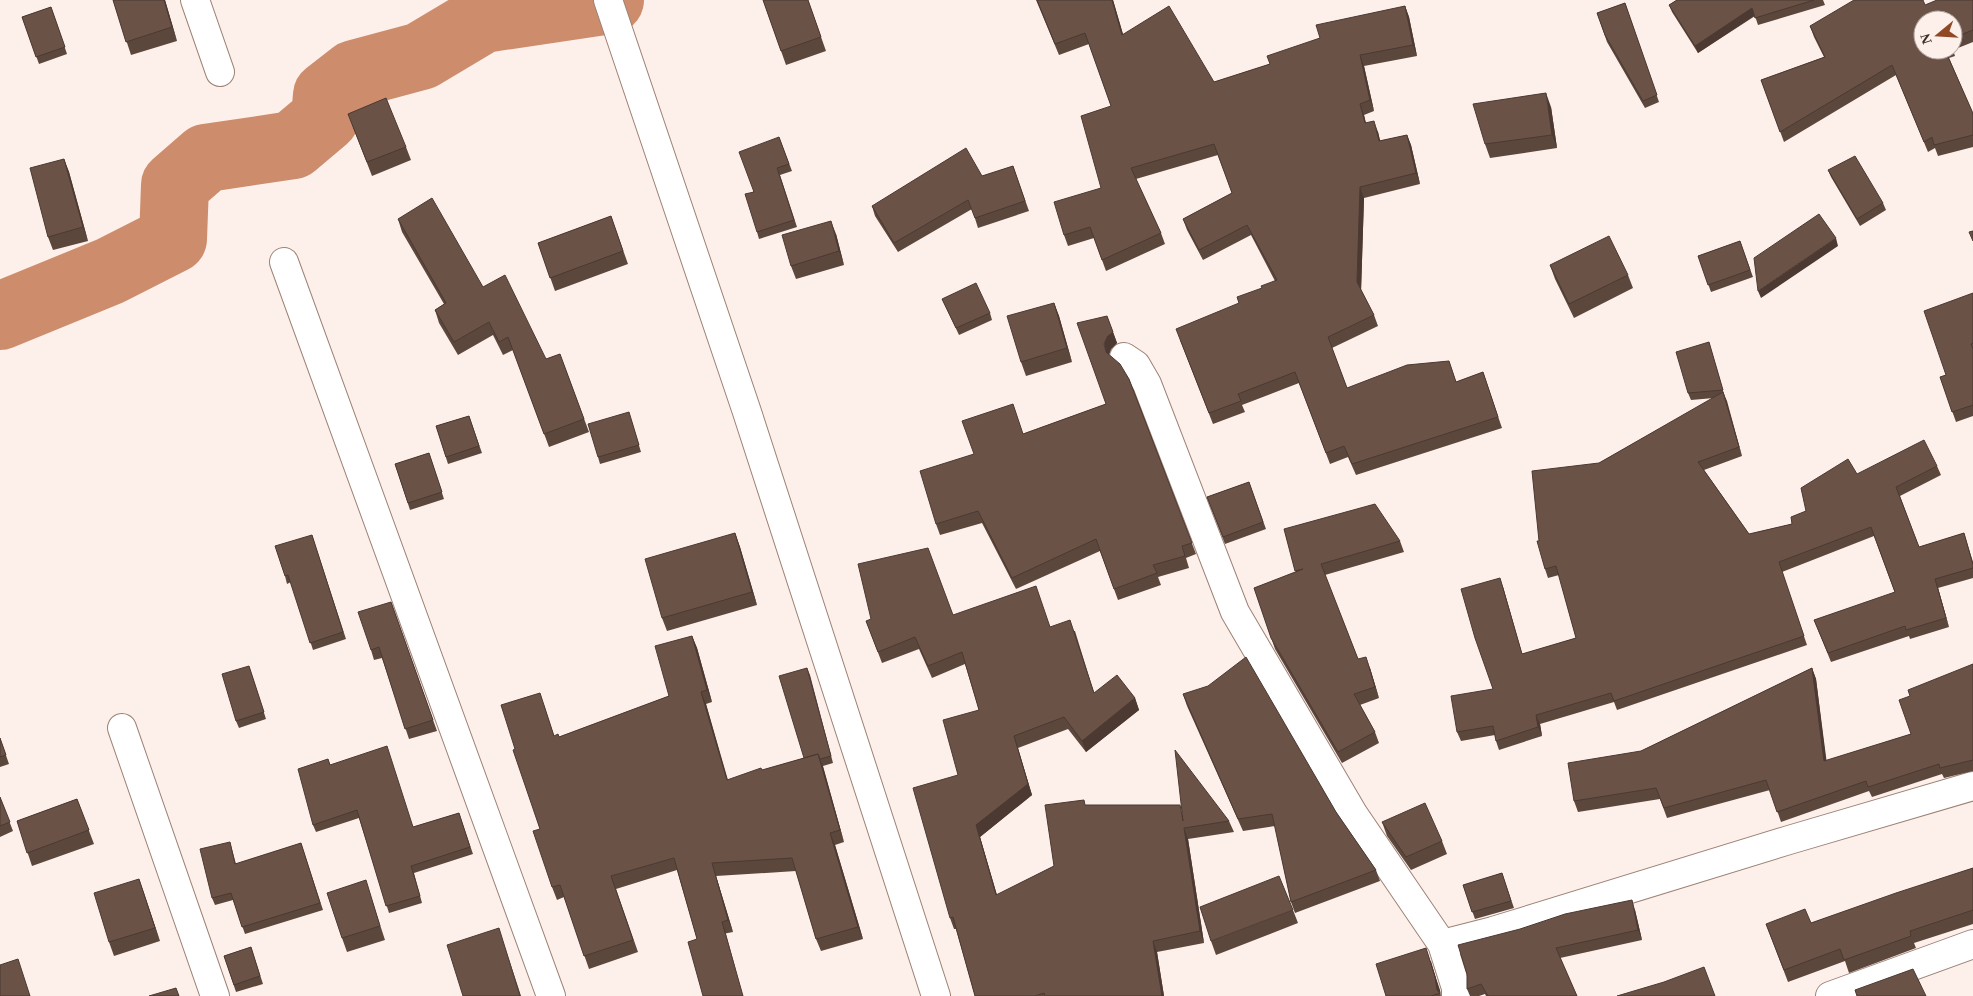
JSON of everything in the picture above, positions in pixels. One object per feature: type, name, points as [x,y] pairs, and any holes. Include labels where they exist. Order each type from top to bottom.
[{"type":"street","points":[[195,0],[220,72]]},
{"type":"street","points":[[608,0],[747,412],[936,996]]},
{"type":"street","points":[[284,262],[551,996]]},
{"type":"street","points":[[1124,357],[1136,365],[1147,384],[1235,612],[1354,815],[1442,944],[1456,988],[1456,996]]},
{"type":"street","points":[[122,728],[216,996]]},
{"type":"street","points":[[1442,944],[1502,928],[1973,786]]},
{"type":"street","points":[[1830,996],[1973,944]]},
{"type":"building","points":[[113,0],[164,0],[172,27],[126,42]]},
{"type":"building","points":[[763,0],[808,0],[821,37],[781,51]]},
{"type":"building","points":[[1037,0],[1112,0],[1122,35],[1169,6],[1214,82],[1270,64],[1267,56],[1320,38],[1316,25],[1405,6],[1413,45],[1360,55],[1370,100],[1360,104],[1365,123],[1374,121],[1379,141],[1407,135],[1416,173],[1360,187],[1357,282],[1374,315],[1328,337],[1347,388],[1407,365],[1449,361],[1456,382],[1483,372],[1498,417],[1352,464],[1344,446],[1326,453],[1295,372],[1238,394],[1241,401],[1209,413],[1176,329],[1239,303],[1237,297],[1277,280],[1247,225],[1199,250],[1183,219],[1232,193],[1214,144],[1131,168],[1161,233],[1102,260],[1090,227],[1064,235],[1054,202],[1101,188],[1081,116],[1111,106],[1085,33],[1055,44]]},
{"type":"building","points":[[1677,0],[1814,0],[1755,18],[1752,8],[1695,46],[1669,5]]},
{"type":"building","points":[[1854,0],[1923,0],[1925,5],[1937,0],[1973,0],[1973,30],[1963,34],[1963,10],[1913,10],[1913,60],[1949,60],[1972,111],[1973,135],[1934,145],[1932,137],[1924,142],[1892,65],[1780,132],[1761,80],[1825,57],[1810,26]]},
{"type":"building","points":[[1625,3],[1657,95],[1643,101],[1605,35],[1597,13]]},
{"type":"building","points":[[51,7],[65,47],[36,57],[22,17]]},
{"type":"building","points":[[1546,93],[1552,135],[1485,144],[1473,104]]},
{"type":"building","points":[[386,98],[406,147],[367,162],[348,114]]},
{"type":"building","points":[[779,137],[789,164],[777,168],[794,220],[757,232],[745,194],[754,192],[739,152]]},
{"type":"building","points":[[966,148],[982,176],[1013,166],[1025,201],[975,218],[968,200],[894,243],[872,206]]},
{"type":"building","points":[[1855,156],[1883,203],[1857,219],[1828,170]]},
{"type":"building","points":[[64,159],[83,227],[48,237],[30,168]]},
{"type":"building","points":[[432,198],[483,287],[505,275],[546,359],[560,354],[584,419],[544,434],[508,337],[499,342],[489,322],[454,342],[435,310],[446,303],[398,219]]},
{"type":"building","points":[[1819,214],[1836,238],[1758,291],[1754,258]]},
{"type":"building","points":[[611,216],[623,251],[550,278],[538,243]]},
{"type":"building","points":[[831,221],[839,251],[791,266],[782,235]]},
{"type":"building","points":[[1973,231],[1973,241],[1969,232]]},
{"type":"building","points":[[1609,236],[1628,275],[1569,304],[1550,265]]},
{"type":"building","points":[[1740,241],[1750,270],[1708,285],[1698,256]]},
{"type":"building","points":[[976,283],[990,313],[956,328],[942,299]]},
{"type":"building","points":[[1973,293],[1973,343],[1971,344],[1973,349],[1973,405],[1952,412],[1940,377],[1946,375],[1924,311]]},
{"type":"building","points":[[1054,303],[1067,348],[1021,362],[1007,316]]},
{"type":"building","points":[[1107,316],[1113,332],[1107,337],[1104,344],[1106,352],[1120,364],[1129,379],[1192,543],[1182,546],[1185,556],[1153,565],[1157,573],[1114,589],[1096,539],[1012,578],[978,511],[936,524],[920,471],[974,454],[962,421],[1013,404],[1023,434],[1106,404],[1077,323]]},
{"type":"building","points":[[1709,342],[1723,390],[1688,393],[1676,352]]},
{"type":"building","points":[[1723,392],[1739,447],[1698,462],[1749,534],[1792,524],[1791,517],[1806,511],[1801,488],[1848,459],[1857,474],[1924,440],[1937,466],[1896,487],[1919,547],[1964,533],[1973,568],[1935,579],[1946,618],[1906,630],[1905,626],[1828,653],[1814,620],[1895,592],[1871,527],[1779,562],[1804,636],[1614,701],[1611,693],[1536,715],[1538,727],[1496,741],[1493,726],[1457,732],[1451,696],[1493,689],[1475,638],[1461,589],[1500,578],[1522,654],[1576,638],[1556,566],[1545,569],[1537,541],[1539,541],[1532,471],[1599,463]]},
{"type":"building","points":[[629,412],[639,445],[598,457],[588,424]]},
{"type":"building","points":[[469,416],[479,446],[446,457],[436,426]]},
{"type":"building","points":[[429,453],[442,492],[408,503],[395,464]]},
{"type":"building","points":[[1249,482],[1263,522],[1223,537],[1207,497]]},
{"type":"building","points":[[1375,504],[1400,541],[1321,564],[1358,659],[1366,657],[1375,687],[1354,694],[1375,732],[1338,752],[1271,638],[1254,588],[1303,569],[1295,571],[1284,529]]},
{"type":"building","points":[[735,533],[752,592],[662,618],[645,559]]},
{"type":"building","points":[[312,535],[343,632],[310,643],[288,575],[285,576],[275,546]]},
{"type":"building","points":[[928,548],[953,615],[1036,586],[1050,627],[1070,620],[1094,693],[1117,675],[1135,698],[1082,741],[1064,717],[1014,736],[1028,784],[976,825],[996,895],[1054,866],[1045,805],[1084,800],[1085,805],[1180,805],[1183,821],[1175,750],[1229,821],[1184,828],[1200,931],[1153,941],[1162,996],[1045,996],[1044,993],[1035,996],[975,996],[953,917],[950,918],[913,788],[958,775],[943,720],[979,710],[962,652],[928,666],[915,637],[878,652],[866,621],[871,619],[858,564]]},
{"type":"building","points":[[391,602],[433,720],[405,729],[379,647],[371,650],[358,612]]},
{"type":"building","points":[[692,636],[707,690],[701,692],[727,780],[761,768],[762,770],[818,754],[840,830],[830,833],[858,927],[816,939],[792,858],[712,863],[728,920],[722,922],[743,996],[703,996],[688,942],[697,939],[674,858],[611,876],[633,940],[584,956],[560,885],[552,887],[533,831],[540,829],[513,750],[515,749],[501,705],[540,693],[554,736],[558,734],[559,737],[669,696],[655,646]]},
{"type":"building","points":[[1246,657],[1336,812],[1376,870],[1291,902],[1272,814],[1238,819],[1183,694],[1208,686]]},
{"type":"building","points":[[1973,664],[1973,760],[1940,768],[1939,764],[1868,787],[1866,781],[1777,812],[1766,780],[1664,808],[1656,788],[1574,801],[1568,763],[1641,751],[1812,668],[1824,761],[1911,734],[1899,700],[1910,696],[1908,690]]},
{"type":"building","points":[[249,666],[264,712],[236,721],[222,674]]},
{"type":"building","points":[[807,668],[831,756],[820,759],[818,754],[804,758],[779,676]]},
{"type":"building","points":[[0,738],[6,755],[0,757]]},
{"type":"building","points":[[387,746],[413,827],[459,813],[470,847],[411,866],[420,896],[386,906],[357,810],[313,825],[298,769],[328,759],[330,765]]},
{"type":"building","points":[[0,797],[10,822],[0,826]]},
{"type":"building","points":[[77,799],[89,830],[27,853],[17,821]]},
{"type":"building","points":[[1425,803],[1442,841],[1406,857],[1382,822]]},
{"type":"building","points":[[230,842],[235,864],[301,843],[320,903],[242,927],[231,893],[212,898],[200,849]]},
{"type":"building","points":[[1973,868],[1973,910],[1910,931],[1911,936],[1844,960],[1840,949],[1784,970],[1766,924],[1805,909],[1811,923]]},
{"type":"building","points":[[1502,873],[1511,901],[1472,912],[1463,885]]},
{"type":"building","points":[[1279,876],[1293,910],[1211,941],[1200,907]]},
{"type":"building","points":[[139,879],[155,928],[109,942],[94,893]]},
{"type":"building","points":[[366,880],[380,926],[342,938],[327,893]]},
{"type":"building","points":[[1632,900],[1638,930],[1556,948],[1577,996],[1488,996],[1481,984],[1467,989],[1467,974],[1458,945],[1520,929],[1565,914]]},
{"type":"building","points":[[499,928],[520,996],[463,996],[447,945]]},
{"type":"building","points":[[251,947],[260,976],[234,985],[224,956]]},
{"type":"building","points":[[1426,948],[1437,990],[1440,993],[1431,996],[1386,996],[1376,964]]},
{"type":"building","points":[[18,959],[30,996],[0,996],[0,965]]},
{"type":"building","points":[[1704,967],[1715,996],[1617,996],[1664,982]]},
{"type":"building","points":[[1913,969],[1926,996],[1857,996],[1855,990]]},
{"type":"building","points":[[176,988],[179,996],[149,996]]},
{"type":"waterway","points":[[0,316],[110,271],[173,239],[175,185],[206,158],[293,145],[325,118],[327,95],[354,74],[421,56],[483,19],[610,0]]}]
